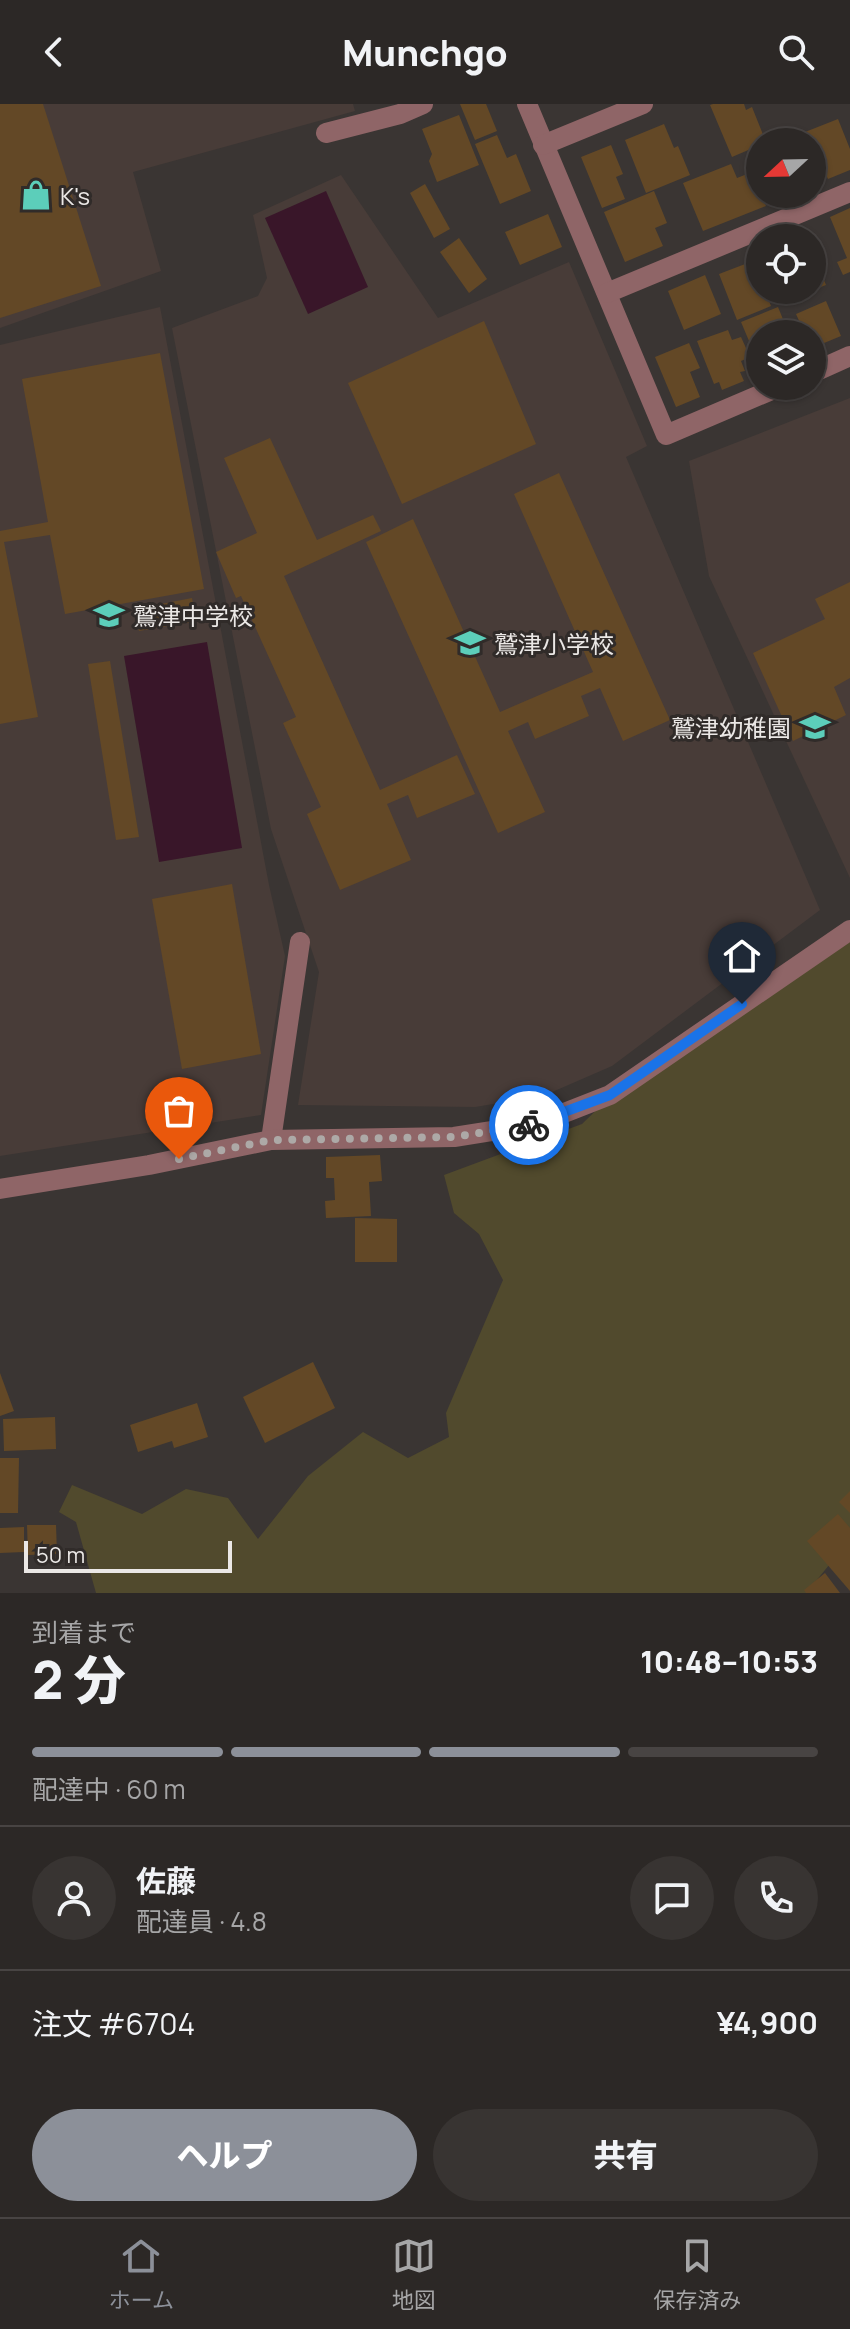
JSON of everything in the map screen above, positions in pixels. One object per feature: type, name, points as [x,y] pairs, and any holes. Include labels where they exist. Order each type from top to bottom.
[{"type":"street","points":[[326,133],[400,114],[423,104]]},
{"type":"street","points":[[527,104],[666,435],[748,400]]},
{"type":"street","points":[[543,145],[643,104]]},
{"type":"street","points":[[607,293],[850,192]]},
{"type":"street","points":[[826,367],[850,356]]},
{"type":"street","points":[[0,1189],[149,1165],[271,1140],[454,1137],[536,1124],[610,1095],[850,930]]},
{"type":"street","points":[[271,1140],[300,942]]},
{"type":"shaded area","points":[[0,104],[353,104],[355,111],[133,172],[161,271],[0,328]]},
{"type":"shaded area","name":"鷲津小学校","points":[[341,175],[438,318],[569,262],[647,446],[626,457],[820,910],[612,1066],[543,1096],[475,1107],[298,1105],[319,972],[271,829],[172,328],[258,296],[267,278],[253,215]]},
{"type":"shaded area","points":[[326,191],[368,287],[308,314],[265,218]]},
{"type":"shaded area","name":"鷲津中学校","points":[[160,307],[285,956],[261,1115],[0,1156],[0,345]]},
{"type":"shaded area","name":"鷲津幼稚園","points":[[850,398],[850,878],[709,576],[689,461]]},
{"type":"shaded area","points":[[207,642],[242,848],[159,862],[124,656]]},
{"type":"shaded area","points":[[850,930],[850,1534],[839,1553],[806,1593],[96,1593],[76,1522],[59,1512],[72,1485],[142,1514],[186,1489],[228,1498],[258,1539],[308,1476],[363,1432],[408,1458],[449,1437],[446,1413],[503,1280],[479,1234],[454,1213],[444,1175],[582,1124],[619,1088]]},
{"type":"building","name":"K's","points":[[0,104],[43,104],[101,286],[0,318]]},
{"type":"building","points":[[460,104],[486,104],[497,131],[475,140]]},
{"type":"building","points":[[744,104],[746,110],[752,107],[760,128],[746,128],[746,151],[732,157],[710,105]]},
{"type":"building","points":[[459,115],[479,165],[437,182],[429,161],[432,154],[422,129]]},
{"type":"building","points":[[838,119],[850,149],[850,170],[828,179],[826,128],[815,128]]},
{"type":"building","points":[[664,124],[674,148],[678,146],[690,175],[646,193],[625,140]]},
{"type":"building","points":[[497,135],[507,158],[516,154],[531,191],[500,204],[475,144]]},
{"type":"building","points":[[611,145],[623,174],[616,177],[625,199],[602,208],[581,157]]},
{"type":"building","points":[[731,164],[737,178],[746,174],[746,208],[761,208],[703,231],[683,183]]},
{"type":"building","points":[[425,184],[450,229],[434,238],[410,193]]},
{"type":"building","points":[[654,191],[667,223],[655,228],[663,246],[625,262],[604,212]]},
{"type":"building","points":[[850,208],[850,272],[843,275],[837,262],[847,258],[830,217]]},
{"type":"building","points":[[548,214],[562,247],[520,265],[505,232]]},
{"type":"building","points":[[459,238],[487,279],[469,293],[440,252]]},
{"type":"building","points":[[746,264],[746,304],[771,306],[737,320],[719,274]]},
{"type":"building","points":[[705,275],[721,314],[684,330],[668,291]]},
{"type":"building","points":[[826,301],[841,336],[826,342],[826,320],[799,320],[796,314],[826,304]]},
{"type":"building","points":[[778,307],[783,320],[746,320],[746,334],[741,322]]},
{"type":"building","points":[[484,321],[536,444],[402,504],[348,383]]},
{"type":"building","points":[[728,330],[732,340],[741,337],[746,348],[746,359],[741,361],[745,371],[740,372],[744,381],[722,390],[719,382],[714,384],[697,341]]},
{"type":"building","points":[[689,343],[700,368],[690,372],[700,397],[676,407],[655,357]]},
{"type":"building","points":[[160,353],[204,589],[65,614],[50,535],[4,542],[38,717],[0,724],[0,531],[48,522],[22,379]]},
{"type":"building","points":[[270,438],[317,540],[373,515],[381,531],[284,576],[380,790],[457,755],[475,794],[417,818],[408,795],[387,804],[411,860],[340,890],[307,814],[321,807],[283,723],[296,717],[241,596],[236,598],[216,552],[257,533],[224,458]]},
{"type":"building","points":[[559,473],[670,720],[623,741],[600,688],[581,696],[589,716],[535,739],[528,722],[508,731],[545,812],[498,833],[366,542],[413,519],[500,712],[593,672],[514,494]]},
{"type":"building","points":[[850,582],[850,678],[834,687],[846,715],[793,741],[753,653],[825,619],[815,599]]},
{"type":"building","points":[[192,598],[196,621],[139,631],[135,609]]},
{"type":"building","points":[[110,661],[139,837],[116,840],[88,664]]},
{"type":"building","points":[[232,884],[261,1054],[182,1069],[152,899]]},
{"type":"building","points":[[380,1155],[382,1181],[369,1182],[371,1216],[326,1218],[325,1201],[335,1200],[334,1178],[326,1178],[326,1157]]},
{"type":"building","points":[[355,1218],[397,1219],[397,1262],[355,1262]]},
{"type":"building","points":[[313,1362],[335,1408],[265,1443],[243,1397]]},
{"type":"building","points":[[0,1373],[14,1411],[0,1416]]},
{"type":"building","points":[[197,1403],[208,1437],[174,1448],[172,1441],[138,1452],[130,1425]]},
{"type":"building","points":[[55,1417],[56,1449],[4,1451],[3,1419]]},
{"type":"building","points":[[0,1458],[19,1458],[18,1513],[0,1513]]},
{"type":"building","points":[[850,1491],[850,1513],[839,1502]]},
{"type":"building","points":[[838,1514],[850,1528],[850,1591],[807,1541]]},
{"type":"building","points":[[27,1525],[56,1525],[57,1554],[28,1555]]},
{"type":"building","points":[[24,1527],[24,1552],[0,1553],[0,1528]]},
{"type":"building","points":[[825,1573],[840,1593],[806,1593],[804,1590]]},
{"type":"way so far","points":[[179,1159],[271,1140],[454,1137],[529,1125]]},
{"type":"place","name":"K's","points":[[36,195]]},
{"type":"place","name":"鷲津中学校","points":[[109,615]]},
{"type":"place","name":"鷲津小学校","points":[[470,643]]},
{"type":"place","name":"鷲津幼稚園","points":[[815,727]]},
{"type":"route","points":[[529,1125],[610,1095],[742,1004]]}]
